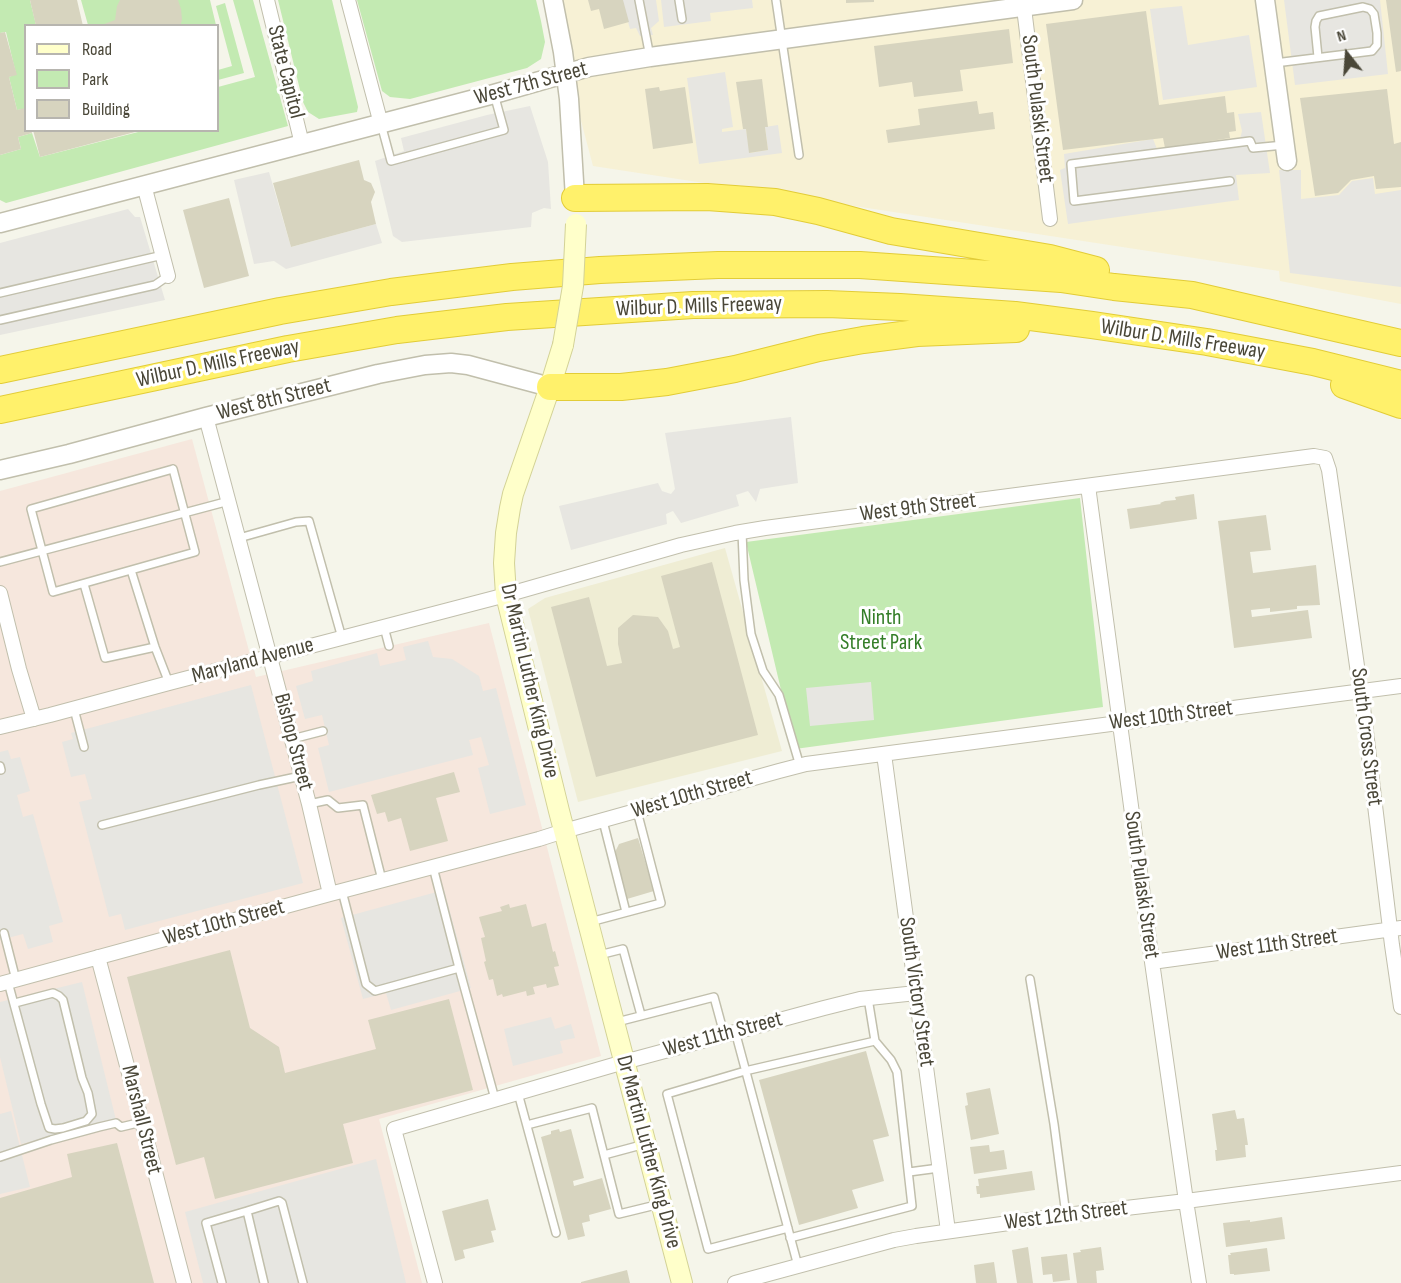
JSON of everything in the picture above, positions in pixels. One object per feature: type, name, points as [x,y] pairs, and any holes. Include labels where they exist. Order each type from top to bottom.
[{"type":"highway","points":[[575,198],[707,197],[775,202],[891,231],[1050,258],[1192,295]]},
{"type":"highway","name":"Wilbur D. Mills Freeway","points":[[0,369],[280,311],[391,292],[512,277],[632,267],[773,264],[860,265],[1061,279],[1192,295],[1401,343]]},
{"type":"highway","name":"Wilbur D. Mills Freeway","points":[[0,410],[288,349],[397,330],[507,317],[693,304],[827,304],[1016,315],[1248,350],[1312,362],[1401,384]]},
{"type":"highway","points":[[550,387],[621,387],[667,382],[735,369],[826,347],[916,333],[1092,325]]},
{"type":"highway","points":[[1341,328],[1401,332]]},
{"type":"highway","points":[[1248,350],[1401,405]]},
{"type":"main road","name":"Dr Martin Luther King Drive","points":[[575,198],[573,286],[563,345],[513,494],[506,533],[504,563],[506,595],[564,831],[682,1283]]},
{"type":"street","name":"State Capitol","points":[[267,0],[302,144]]},
{"type":"street","points":[[348,0],[381,124]]},
{"type":"street","name":"Dr Martin Luther King Drive","points":[[553,0],[569,99],[575,198]]},
{"type":"street","name":"West 7th Street","points":[[0,223],[381,124],[589,67],[1024,4],[1073,0]]},
{"type":"street","points":[[1265,0],[1285,153]]},
{"type":"street","name":"South Pulaski Street","points":[[1024,4],[1050,219]]},
{"type":"street","points":[[144,185],[168,276]]},
{"type":"street","name":"West 8th Street","points":[[0,470],[378,374],[425,365],[451,363],[468,365],[550,387]]},
{"type":"street","name":"Bishop Street","points":[[206,417],[301,776],[336,893]]},
{"type":"street","name":"West 9th Street","points":[[506,595],[681,545],[776,526],[1314,456],[1325,458],[1329,468]]},
{"type":"street","name":"South Cross Street","points":[[1329,468],[1396,929],[1401,1007]]},
{"type":"street","name":"South Pulaski Street","points":[[1088,486],[1152,962],[1199,1283]]},
{"type":"street","points":[[0,593],[34,719]]},
{"type":"street","name":"Maryland Avenue","points":[[0,727],[506,595]]},
{"type":"street","name":"West 10th Street","points":[[8,982],[800,766],[1401,686]]},
{"type":"street","name":"South Victory Street","points":[[885,754],[948,1231]]},
{"type":"street","name":"West 11th Street","points":[[1152,962],[1396,929]]},
{"type":"street","name":"Marshall Street","points":[[98,957],[184,1283]]},
{"type":"street","name":"West 11th Street","points":[[435,1283],[394,1129],[624,1062],[824,1008],[868,998],[916,993]]},
{"type":"street","name":"West 12th Street","points":[[735,1283],[894,1240],[948,1231],[1401,1173]]},
{"type":"lane","points":[[639,0],[650,57]]},
{"type":"lane","points":[[679,0],[682,19]]},
{"type":"lane","points":[[776,0],[799,155]]},
{"type":"lane","points":[[1273,63],[1372,51],[1377,45],[1377,33],[1374,14],[1370,9],[1364,7],[1320,16],[1315,27],[1318,57]]},
{"type":"lane","points":[[381,124],[391,161],[504,130],[494,94]]},
{"type":"lane","points":[[1230,181],[1074,201],[1071,164],[1250,141],[1253,148],[1285,153]]},
{"type":"lane","points":[[0,293],[163,255]]},
{"type":"lane","points":[[0,320],[155,285],[168,276]]},
{"type":"lane","points":[[173,469],[185,513],[195,552],[53,592],[31,509],[173,469]]},
{"type":"lane","points":[[0,562],[229,501]]},
{"type":"lane","points":[[239,538],[296,522],[309,521],[342,638]]},
{"type":"lane","points":[[742,532],[744,580],[751,634],[763,670],[779,695],[800,766]]},
{"type":"lane","points":[[131,570],[169,683]]},
{"type":"lane","points":[[84,584],[105,658],[155,647]]},
{"type":"lane","points":[[384,627],[389,646]]},
{"type":"lane","points":[[74,709],[84,747]]},
{"type":"lane","points":[[292,739],[323,731]]},
{"type":"lane","points":[[102,825],[301,776]]},
{"type":"lane","points":[[309,804],[328,800],[338,808],[363,805],[382,881]]},
{"type":"lane","points":[[588,922],[661,903],[637,811]]},
{"type":"lane","points":[[603,821],[626,912]]},
{"type":"lane","points":[[433,867],[495,1100]]},
{"type":"lane","points":[[336,893],[366,984],[375,991],[459,968]]},
{"type":"lane","points":[[4,933],[8,982],[49,1128],[63,1128],[86,1121],[92,1114],[63,1000],[53,993],[15,1003]]},
{"type":"lane","points":[[596,956],[623,949],[641,1015]]},
{"type":"lane","points":[[1030,979],[1054,1124],[1066,1215]]},
{"type":"lane","points":[[614,1023],[714,997],[745,1071],[798,1266]]},
{"type":"lane","points":[[790,1238],[912,1206],[897,1072],[891,1060],[875,1041],[868,998]]},
{"type":"lane","points":[[788,1228],[708,1249],[667,1094],[745,1071],[875,1041]]},
{"type":"lane","points":[[518,1093],[556,1233]]},
{"type":"lane","points":[[527,1125],[592,1108],[619,1214],[661,1204]]},
{"type":"lane","points":[[0,1157],[99,1127],[116,1123],[121,1127],[142,1122]]},
{"type":"lane","points":[[604,1155],[646,1144]]},
{"type":"lane","points":[[909,1172],[939,1168]]},
{"type":"lane","points":[[222,1283],[206,1222],[279,1201],[282,1203],[303,1283]]},
{"type":"lane","points":[[247,1211],[264,1283]]},
{"type":"shaded area","points":[[549,0],[1401,0],[1401,304],[1280,281],[1279,271],[593,166]]},
{"type":"shaded area","points":[[622,0],[656,0],[659,21],[651,28],[653,35],[640,36],[636,28],[630,29]]},
{"type":"shaded area","points":[[661,0],[752,0],[753,8],[710,13],[711,21],[664,27]]},
{"type":"shaded area","points":[[1284,0],[1380,0],[1388,74],[1295,85]]},
{"type":"shaded area","points":[[1182,6],[1188,45],[1249,35],[1257,87],[1163,100],[1150,9]]},
{"type":"shaded area","points":[[725,72],[733,127],[722,129],[722,132],[746,129],[750,153],[768,150],[765,127],[778,125],[782,153],[699,164],[687,78]]},
{"type":"shaded area","points":[[530,106],[548,162],[551,209],[544,208],[532,213],[531,227],[402,242],[393,236],[375,161],[404,151],[401,138]]},
{"type":"shaded area","points":[[1261,112],[1270,173],[1236,175],[1239,200],[1068,224],[1060,170],[1065,168],[1064,154],[1153,139],[1157,149],[1240,139],[1242,131],[1238,114]]},
{"type":"shaded area","points":[[1279,170],[1301,170],[1301,199],[1339,195],[1352,181],[1373,178],[1375,194],[1401,190],[1401,287],[1290,273]]},
{"type":"shaded area","points":[[269,172],[291,247],[376,224],[382,243],[286,269],[274,261],[254,264],[234,180]]},
{"type":"shaded area","points":[[128,209],[135,217],[140,217],[165,300],[0,335],[0,243]]},
{"type":"shaded area","points":[[791,417],[798,483],[760,489],[756,502],[748,491],[736,495],[739,506],[681,523],[673,511],[666,514],[667,524],[571,550],[559,506],[658,483],[662,491],[671,494],[675,489],[665,433]]},
{"type":"shaded area","points":[[192,439],[256,677],[489,623],[601,1056],[379,1119],[422,1283],[0,1283],[0,491]]},
{"type":"shaded area","points":[[725,548],[782,751],[578,802],[528,609],[545,598]]},
{"type":"shaded area","points":[[428,641],[433,657],[452,659],[479,676],[483,691],[496,688],[526,805],[490,814],[478,768],[489,765],[481,737],[469,740],[473,755],[329,792],[318,748],[329,745],[322,715],[305,719],[296,686],[313,681],[311,671],[377,653],[380,666],[406,660],[403,647]]},
{"type":"shaded area","points":[[871,682],[874,720],[810,726],[806,688]]},
{"type":"shaded area","points":[[251,685],[303,883],[125,930],[121,914],[109,917],[79,802],[92,799],[85,774],[71,777],[62,742],[73,739],[71,733]]},
{"type":"shaded area","points":[[8,750],[11,759],[20,757],[30,791],[17,795],[23,817],[33,814],[63,922],[49,926],[53,942],[28,949],[23,934],[0,940],[0,752]]},
{"type":"shaded area","points":[[444,890],[471,988],[391,1010],[386,993],[363,999],[341,918]]},
{"type":"shaded area","points":[[82,982],[116,1120],[21,1144],[0,1057],[0,1002]]},
{"type":"shaded area","points":[[551,1017],[555,1029],[571,1024],[575,1038],[560,1041],[563,1053],[513,1066],[504,1029]]},
{"type":"shaded area","points":[[11,1111],[30,1187],[0,1194],[0,1114]]},
{"type":"shaded area","points":[[376,1159],[406,1283],[203,1283],[185,1212]]},
{"type":"green space","points":[[0,0],[30,0],[36,24],[24,24],[24,109],[17,110],[9,77],[16,74],[6,32],[0,33]]},
{"type":"green space","points":[[81,0],[210,0],[216,24],[88,24]]},
{"type":"green space","points":[[233,0],[253,0],[288,126],[6,203],[0,200],[0,155],[21,149],[18,137],[32,133],[40,157],[138,132],[219,132],[219,87],[255,77]]},
{"type":"green space","points":[[278,0],[332,0],[358,107],[357,112],[319,119],[308,112],[303,102]]},
{"type":"green space","points":[[357,0],[536,0],[545,42],[541,59],[527,68],[410,99],[390,97],[382,91]]},
{"type":"green space","points":[[225,3],[244,73],[219,80],[219,70],[232,66],[216,6]]},
{"type":"green space","name":"Ninth Street Park","points":[[1080,498],[1103,707],[795,749],[746,542]]},
{"type":"building","points":[[30,0],[77,0],[83,24],[36,24]]},
{"type":"building","points":[[120,0],[178,0],[182,20],[181,24],[104,24],[115,20]]},
{"type":"building","points":[[588,0],[623,0],[629,22],[604,29],[599,9],[591,11]]},
{"type":"building","points":[[846,0],[874,0],[874,2],[846,3]]},
{"type":"building","points":[[1386,0],[1401,0],[1401,71],[1396,72]]},
{"type":"building","points":[[1146,11],[1159,105],[1225,96],[1227,113],[1234,112],[1236,131],[1229,132],[1230,138],[1165,148],[1163,138],[1063,150],[1046,24]]},
{"type":"building","points":[[1009,29],[1013,63],[960,70],[963,91],[914,97],[912,82],[879,87],[874,46]]},
{"type":"building","points":[[5,32],[17,75],[9,77],[17,110],[24,108],[24,132],[32,133],[18,137],[21,149],[0,155],[0,33]]},
{"type":"building","points":[[762,79],[768,127],[765,127],[768,150],[749,153],[736,82]]},
{"type":"building","points":[[659,87],[660,91],[685,87],[693,143],[653,149],[645,89]]},
{"type":"building","points":[[1387,89],[1394,144],[1401,142],[1401,187],[1376,189],[1374,176],[1351,180],[1338,193],[1315,196],[1300,98]]},
{"type":"building","points":[[977,101],[979,114],[993,112],[995,129],[888,143],[886,130],[920,125],[918,109]]},
{"type":"building","points":[[34,132],[135,132],[40,157]]},
{"type":"building","points":[[359,160],[364,180],[371,183],[375,192],[371,202],[376,224],[291,247],[273,183]]},
{"type":"building","points":[[229,198],[249,276],[204,288],[183,210]]},
{"type":"building","points":[[1194,494],[1197,519],[1130,529],[1127,509],[1161,504],[1165,501],[1176,500],[1175,497]]},
{"type":"building","points":[[1266,515],[1271,550],[1250,552],[1253,573],[1316,565],[1320,605],[1297,606],[1297,609],[1270,612],[1270,608],[1251,610],[1252,617],[1308,610],[1312,638],[1234,648],[1218,521]]},
{"type":"building","points":[[712,562],[758,735],[596,777],[551,607],[589,597],[607,666],[622,663],[618,644],[618,628],[633,615],[658,617],[668,631],[673,649],[680,647],[661,576]]},
{"type":"building","points":[[454,772],[460,792],[436,798],[448,841],[410,851],[401,818],[388,822],[385,812],[377,814],[371,795]]},
{"type":"building","points":[[638,838],[654,891],[627,899],[614,854],[619,844]]},
{"type":"building","points":[[509,904],[510,908],[526,904],[532,927],[546,923],[559,966],[554,967],[559,985],[547,988],[546,984],[533,987],[535,994],[527,996],[526,991],[503,997],[502,994],[497,996],[493,979],[489,980],[484,962],[486,961],[481,938],[485,937],[479,917],[502,911],[500,907]]},
{"type":"building","points":[[230,950],[250,1028],[279,1047],[285,1073],[376,1049],[368,1020],[449,999],[473,1090],[343,1124],[353,1163],[215,1199],[204,1157],[176,1165],[127,977]]},
{"type":"building","points":[[866,1051],[889,1136],[873,1140],[884,1181],[852,1190],[858,1208],[799,1225],[759,1080]]},
{"type":"building","points":[[990,1088],[999,1134],[971,1140],[965,1106],[968,1105],[966,1093]]},
{"type":"building","points":[[1235,1110],[1237,1119],[1244,1118],[1248,1145],[1245,1145],[1246,1157],[1216,1161],[1215,1150],[1217,1150],[1212,1114]]},
{"type":"building","points":[[559,1129],[560,1132],[571,1129],[584,1178],[573,1181],[574,1186],[602,1178],[611,1209],[589,1215],[590,1221],[582,1223],[585,1236],[568,1240],[541,1137]]},
{"type":"building","points":[[117,1143],[154,1283],[0,1283],[0,1198],[72,1177],[67,1154]]},
{"type":"building","points":[[989,1145],[990,1152],[1004,1150],[1007,1169],[974,1174],[970,1147]]},
{"type":"building","points":[[1032,1171],[1035,1190],[980,1198],[980,1194],[977,1194],[978,1179]]},
{"type":"building","points":[[488,1199],[496,1230],[491,1231],[494,1242],[463,1250],[465,1258],[455,1261],[442,1211]]},
{"type":"building","points":[[1282,1217],[1285,1239],[1226,1247],[1223,1223]]},
{"type":"building","points":[[1028,1247],[1033,1283],[1017,1283],[1012,1250]]},
{"type":"building","points":[[1101,1247],[1104,1270],[1096,1271],[1097,1283],[1077,1283],[1073,1253]]},
{"type":"building","points":[[1267,1248],[1270,1271],[1230,1274],[1228,1255],[1231,1255],[1230,1253]]},
{"type":"building","points":[[1067,1254],[1070,1280],[1053,1282],[1052,1274],[1043,1275],[1041,1257]]},
{"type":"building","points":[[994,1262],[997,1283],[976,1283],[974,1265]]},
{"type":"building","points":[[627,1270],[630,1283],[581,1283],[581,1282]]}]
